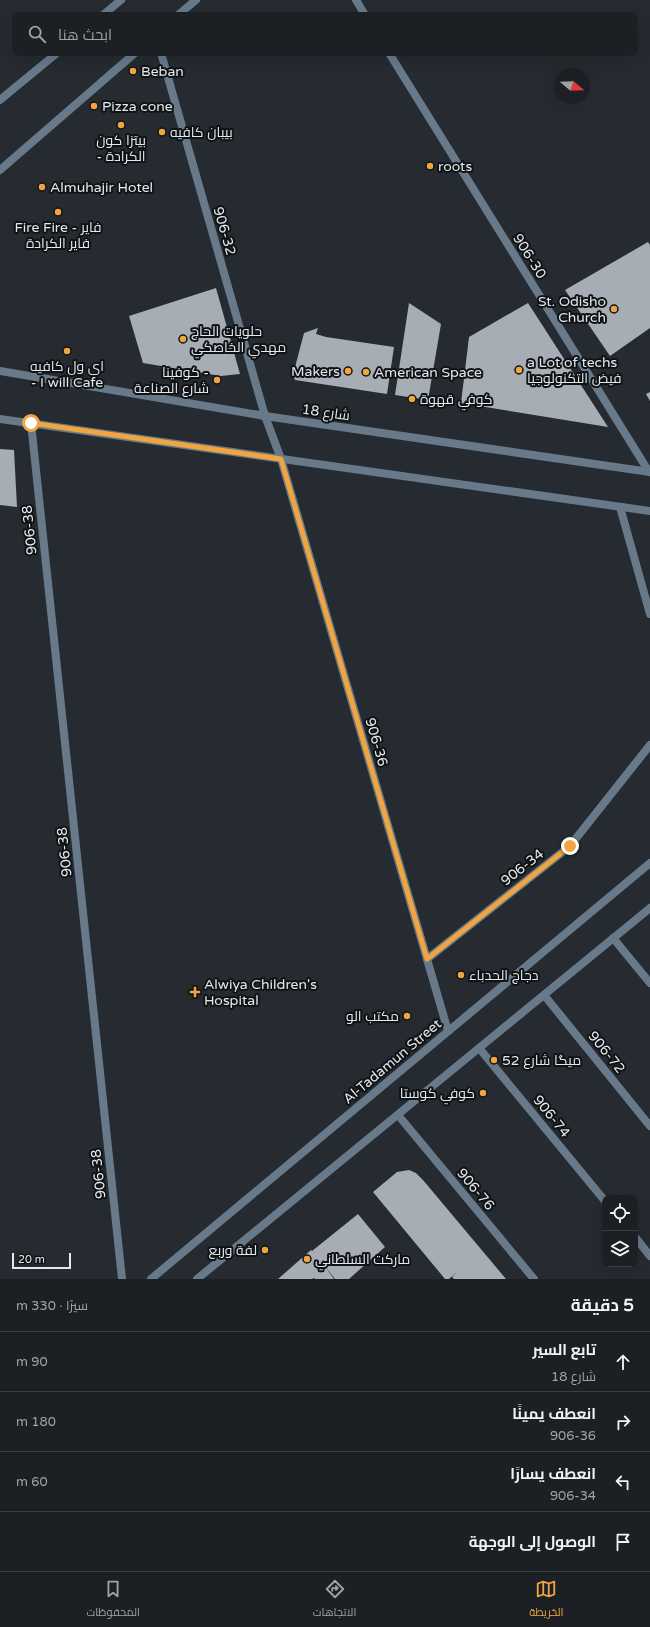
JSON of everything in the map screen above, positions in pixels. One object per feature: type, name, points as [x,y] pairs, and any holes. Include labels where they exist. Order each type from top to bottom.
[{"type":"street","points":[[107,12],[121,0]]},
{"type":"street","points":[[182,12],[196,0]]},
{"type":"street","points":[[356,0],[363,12]]},
{"type":"street","points":[[0,100],[53,56]]},
{"type":"street","points":[[0,170],[132,56]]},
{"type":"street","name":"906-32","points":[[162,56],[265,416],[281,459]]},
{"type":"street","name":"906-30","points":[[391,56],[650,472]]},
{"type":"street","name":"شارع 18","points":[[0,371],[265,416],[650,472]]},
{"type":"street","points":[[0,419],[620,508],[650,511]]},
{"type":"street","name":"906-38","points":[[31,423],[122,1279]]},
{"type":"street","name":"906-36","points":[[281,459],[448,1031]]},
{"type":"street","points":[[620,508],[650,614]]},
{"type":"street","name":"906-34","points":[[427,959],[570,846],[650,745]]},
{"type":"street","name":"Al-Tadamun Street","points":[[151,1279],[650,863]]},
{"type":"street","points":[[198,1279],[650,908]]},
{"type":"street","points":[[613,938],[650,983]]},
{"type":"street","name":"906-72","points":[[544,995],[650,1126]]},
{"type":"street","name":"906-74","points":[[480,1048],[602,1197]]},
{"type":"street","name":"906-76","points":[[398,1115],[534,1279]]},
{"type":"street","points":[[638,1241],[650,1256]]},
{"type":"building","name":"St. Odisho Church","points":[[648,242],[650,245],[650,328],[610,356],[565,290]]},
{"type":"building","name":"حلويات الحاج مهدي الخاصكي","points":[[216,288],[240,374],[221,376],[143,363],[129,316]]},
{"type":"building","points":[[409,303],[441,324],[428,400],[395,395]]},
{"type":"building","name":"a Lot of techs فيض التكنولوجيا","points":[[528,303],[608,427],[461,403],[469,337]]},
{"type":"building","points":[[318,328],[316,334],[326,337],[394,347],[387,394],[295,380],[293,375],[304,333]]},
{"type":"building","points":[[650,392],[650,401],[646,394]]},
{"type":"building","points":[[0,449],[14,450],[17,507],[0,505]]},
{"type":"building","points":[[409,1170],[416,1173],[423,1180],[506,1279],[454,1279],[452,1277],[457,1272],[449,1279],[445,1279],[373,1192],[397,1172]]},
{"type":"building","points":[[358,1214],[385,1247],[349,1279],[335,1279],[324,1265],[334,1279],[278,1279],[311,1250],[312,1251]]},
{"type":"place","name":"Beban","points":[[133,71]]},
{"type":"place","name":"Pizza cone","points":[[94,106]]},
{"type":"place","name":"بيتزا كون - الكرادة","points":[[121,125]]},
{"type":"place","name":"بيبان كافيه","points":[[162,132]]},
{"type":"place","name":"roots","points":[[430,166]]},
{"type":"place","name":"Almuhajir Hotel","points":[[42,187]]},
{"type":"place","name":"Fire Fire - فاير فاير الكرادة","points":[[58,212]]},
{"type":"place","name":"St. Odisho Church","points":[[614,309]]},
{"type":"place","name":"حلويات الحاج مهدي الخاصكي","points":[[183,339]]},
{"type":"place","name":"اي ول كافيه - I will Cafe","points":[[67,351]]},
{"type":"place","name":"a Lot of techs فيض التكنولوجيا","points":[[519,370]]},
{"type":"place","name":"Makers","points":[[348,371]]},
{"type":"place","name":"American Space","points":[[366,372]]},
{"type":"place","name":"كوفينا - شارع الصناعة","points":[[217,380]]},
{"type":"place","name":"كوفي قهوة","points":[[412,399]]},
{"type":"place","name":"دجاج الحدباء","points":[[461,975]]},
{"type":"place","name":"Alwiya Children's Hospital","points":[[195,992]]},
{"type":"place","name":"مكتب الو","points":[[407,1016]]},
{"type":"place","name":"ميگا شارع 52","points":[[494,1060]]},
{"type":"place","name":"كوفي كوستا","points":[[483,1093]]},
{"type":"place","name":"لفة وربع","points":[[265,1250]]},
{"type":"place","name":"ماركت السلطاني","points":[[307,1259]]},
{"type":"route","points":[[31,423],[281,459],[427,959],[570,846]]}]
